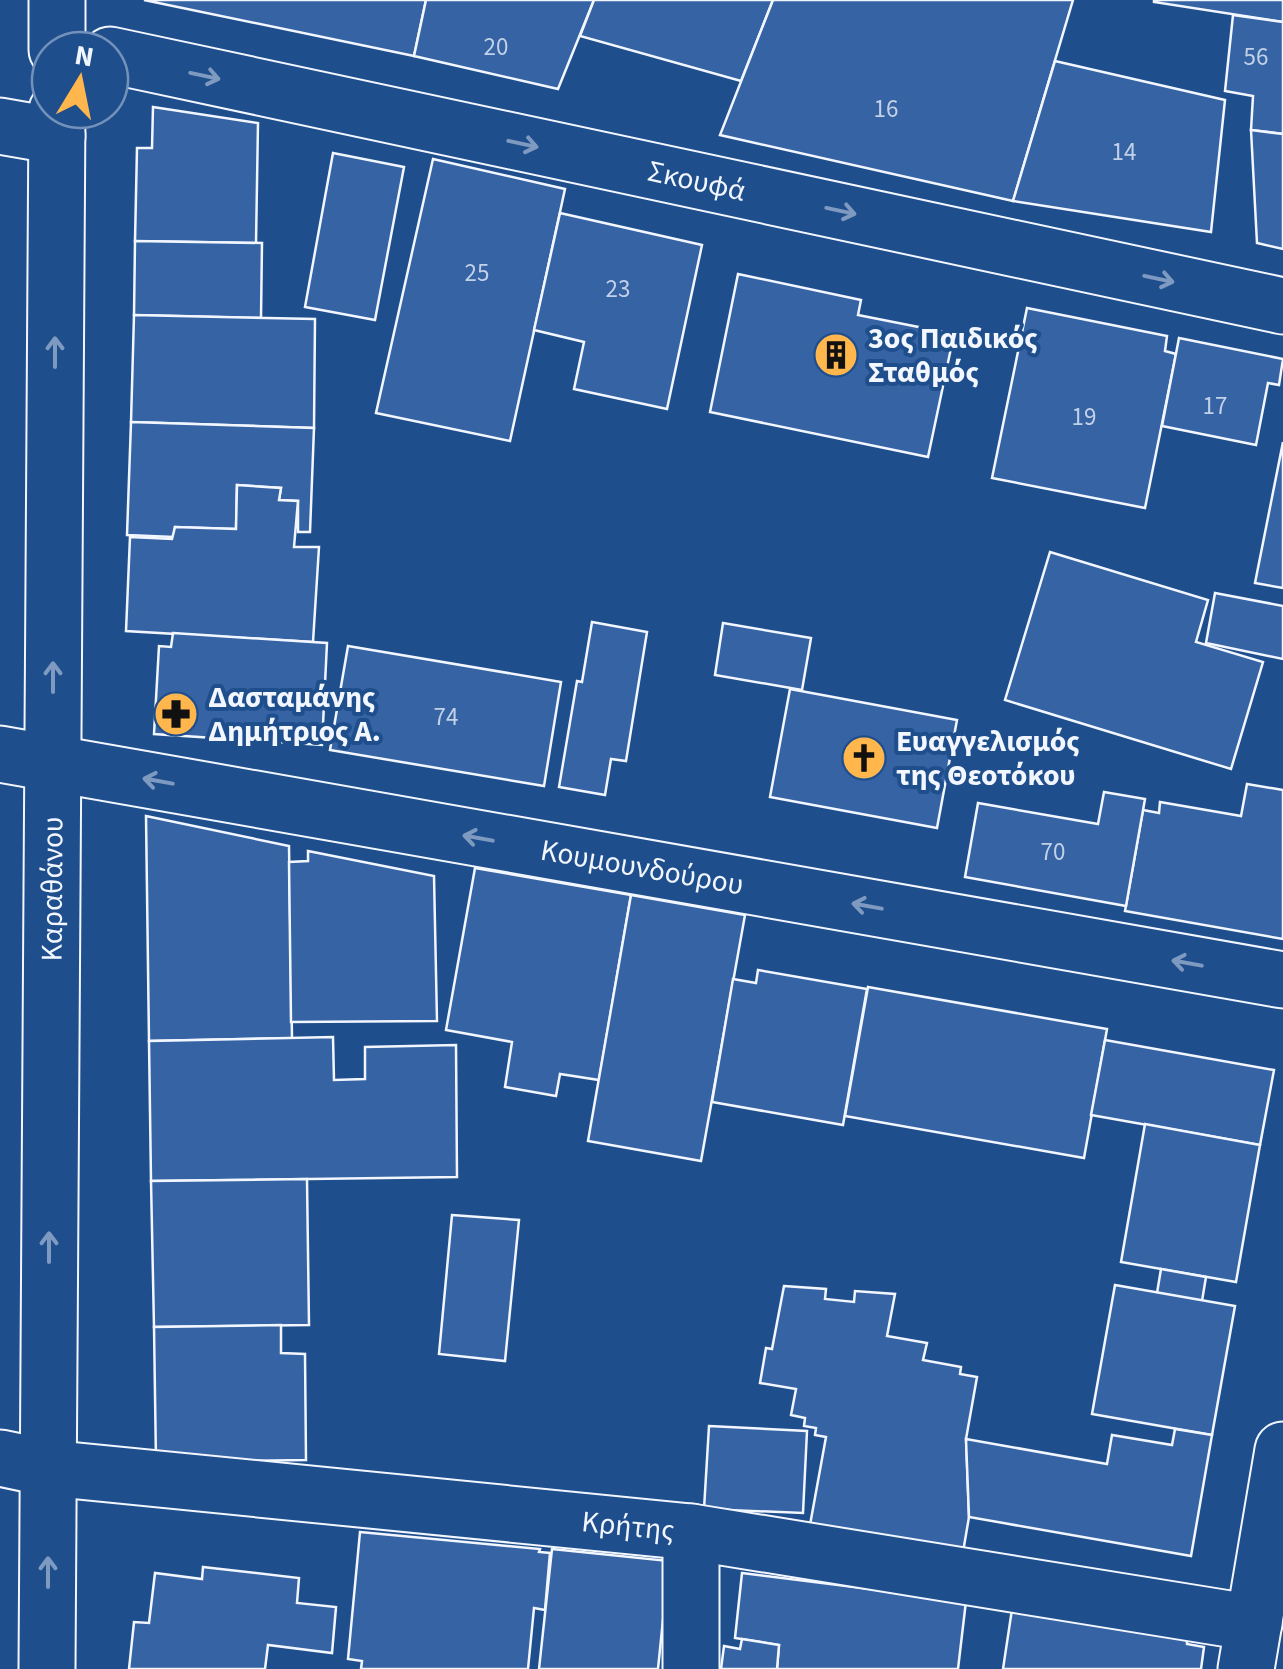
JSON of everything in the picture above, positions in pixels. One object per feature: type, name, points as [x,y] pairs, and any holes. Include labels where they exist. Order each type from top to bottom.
[{"type":"street","name":"Σκουφά","points":[[130,59],[1283,306]]},
{"type":"street","points":[[0,126],[30,124]]},
{"type":"street","name":"Καραθάνου","points":[[47,1669],[24,1463],[26,758],[57,130]]},
{"type":"street","name":"Κουμουνδούρου","points":[[26,758],[1283,980]]},
{"type":"street","points":[[1250,1646],[1283,1450]]},
{"type":"street","name":"Κρήτης","points":[[24,1463],[691,1532],[1250,1646]]},
{"type":"street","points":[[691,1532],[691,1669]]},
{"type":"building","points":[[144,0],[426,0],[414,56]]},
{"type":"building","points":[[426,0],[594,0],[558,89],[414,56]]},
{"type":"building","points":[[594,0],[773,0],[741,81],[580,36]]},
{"type":"building","points":[[773,0],[1073,0],[1013,201],[720,135]]},
{"type":"building","points":[[1283,0],[1283,22],[1154,2]]},
{"type":"building","points":[[1233,15],[1283,22],[1283,134],[1251,130],[1253,96],[1225,91]]},
{"type":"building","points":[[1055,61],[1225,100],[1211,232],[1013,201]]},
{"type":"building","points":[[153,107],[258,123],[256,243],[135,241],[137,148],[152,148]]},
{"type":"building","points":[[1251,130],[1283,134],[1283,249],[1257,243]]},
{"type":"building","points":[[333,153],[404,167],[375,320],[305,307]]},
{"type":"building","points":[[433,159],[565,189],[510,441],[376,413]]},
{"type":"building","points":[[560,213],[702,245],[667,409],[574,389],[584,342],[534,330]]},
{"type":"building","points":[[135,241],[262,243],[261,318],[134,315]]},
{"type":"building","name":"3ος Παιδικός Σταθμός","points":[[738,274],[861,300],[858,315],[954,334],[928,457],[710,412]]},
{"type":"building","points":[[1027,308],[1167,336],[1165,351],[1176,354],[1145,508],[992,478]]},
{"type":"building","points":[[134,315],[315,319],[314,428],[131,422]]},
{"type":"building","points":[[1179,338],[1283,359],[1279,385],[1268,383],[1256,445],[1162,426]]},
{"type":"building","points":[[131,422],[314,428],[310,532],[298,532],[298,501],[279,500],[281,488],[237,485],[236,529],[175,527],[174,537],[127,535]]},
{"type":"building","points":[[1283,442],[1283,588],[1255,583]]},
{"type":"building","points":[[237,485],[281,488],[279,500],[298,501],[294,547],[319,547],[313,642],[126,631],[130,537],[172,539],[175,527],[236,529]]},
{"type":"building","points":[[1050,552],[1208,600],[1196,642],[1263,662],[1231,769],[1005,700]]},
{"type":"building","points":[[1215,593],[1283,606],[1283,659],[1206,643]]},
{"type":"building","points":[[592,622],[647,632],[626,761],[611,759],[605,795],[559,787],[577,681],[582,682]]},
{"type":"building","points":[[723,623],[811,638],[802,690],[715,675]]},
{"type":"building","points":[[173,633],[327,643],[322,745],[154,734],[159,646],[171,647]]},
{"type":"building","points":[[348,646],[561,682],[544,786],[330,750]]},
{"type":"building","name":"Ευαγγελισμός της Θεοτόκου","points":[[790,689],[957,720],[937,828],[770,797]]},
{"type":"building","points":[[1247,784],[1283,790],[1283,939],[1125,911],[1143,810],[1159,813],[1160,802],[1241,816]]},
{"type":"building","points":[[1104,792],[1145,799],[1126,906],[965,877],[978,803],[1098,824]]},
{"type":"building","points":[[146,816],[289,846],[292,1038],[149,1041]]},
{"type":"building","points":[[308,851],[434,876],[437,1021],[291,1022],[289,862],[308,861]]},
{"type":"building","points":[[475,868],[631,895],[599,1080],[560,1074],[556,1096],[505,1087],[512,1042],[446,1030]]},
{"type":"building","points":[[631,895],[745,915],[701,1161],[588,1141]]},
{"type":"building","points":[[758,970],[867,989],[843,1125],[712,1102],[733,979],[756,983]]},
{"type":"building","points":[[868,987],[1107,1029],[1084,1158],[845,1116]]},
{"type":"building","points":[[333,1037],[334,1080],[365,1079],[365,1047],[456,1045],[457,1177],[151,1181],[149,1041]]},
{"type":"building","points":[[1105,1040],[1274,1070],[1260,1145],[1091,1115]]},
{"type":"building","points":[[1145,1124],[1260,1145],[1236,1282],[1121,1262]]},
{"type":"building","points":[[307,1179],[309,1325],[154,1327],[151,1181]]},
{"type":"building","points":[[452,1215],[519,1220],[505,1361],[439,1354]]},
{"type":"building","points":[[1161,1269],[1206,1277],[1202,1301],[1157,1293]]},
{"type":"building","points":[[1115,1285],[1235,1306],[1212,1435],[1092,1414]]},
{"type":"building","points":[[784,1286],[826,1289],[825,1299],[854,1302],[855,1291],[895,1294],[887,1336],[927,1343],[923,1360],[961,1367],[960,1374],[977,1377],[966,1439],[969,1517],[963,1552],[810,1525],[826,1437],[815,1435],[816,1428],[804,1426],[805,1418],[791,1415],[796,1389],[760,1383],[766,1348],[772,1349]]},
{"type":"building","points":[[281,1325],[281,1353],[305,1354],[306,1460],[156,1462],[154,1327]]},
{"type":"building","points":[[709,1426],[807,1431],[803,1513],[704,1509]]},
{"type":"building","points":[[1175,1429],[1212,1435],[1191,1556],[969,1517],[966,1439],[1107,1464],[1112,1435],[1172,1445]]},
{"type":"building","points":[[360,1532],[550,1553],[545,1610],[534,1608],[528,1669],[361,1669],[362,1661],[348,1659]]},
{"type":"building","points":[[552,1549],[669,1561],[658,1669],[539,1669]]},
{"type":"building","points":[[203,1567],[299,1578],[297,1603],[336,1607],[332,1653],[268,1645],[265,1669],[129,1669],[134,1622],[149,1623],[155,1573],[202,1579]]},
{"type":"building","points":[[742,1573],[966,1601],[958,1669],[777,1669],[779,1645],[735,1638]]},
{"type":"building","points":[[1014,1596],[1187,1637],[1187,1644],[1204,1647],[1201,1669],[1003,1669]]},
{"type":"building","points":[[742,1639],[779,1645],[777,1669],[721,1669],[724,1646],[740,1649]]},
{"type":"place","name":"3ος Παιδικός Σταθμός","points":[[836,355]]},
{"type":"place","name":"Δασταμάνης Δημήτριος Α.","points":[[176,714]]},
{"type":"place","name":"Ευαγγελισμός της Θεοτόκου","points":[[864,758]]}]
